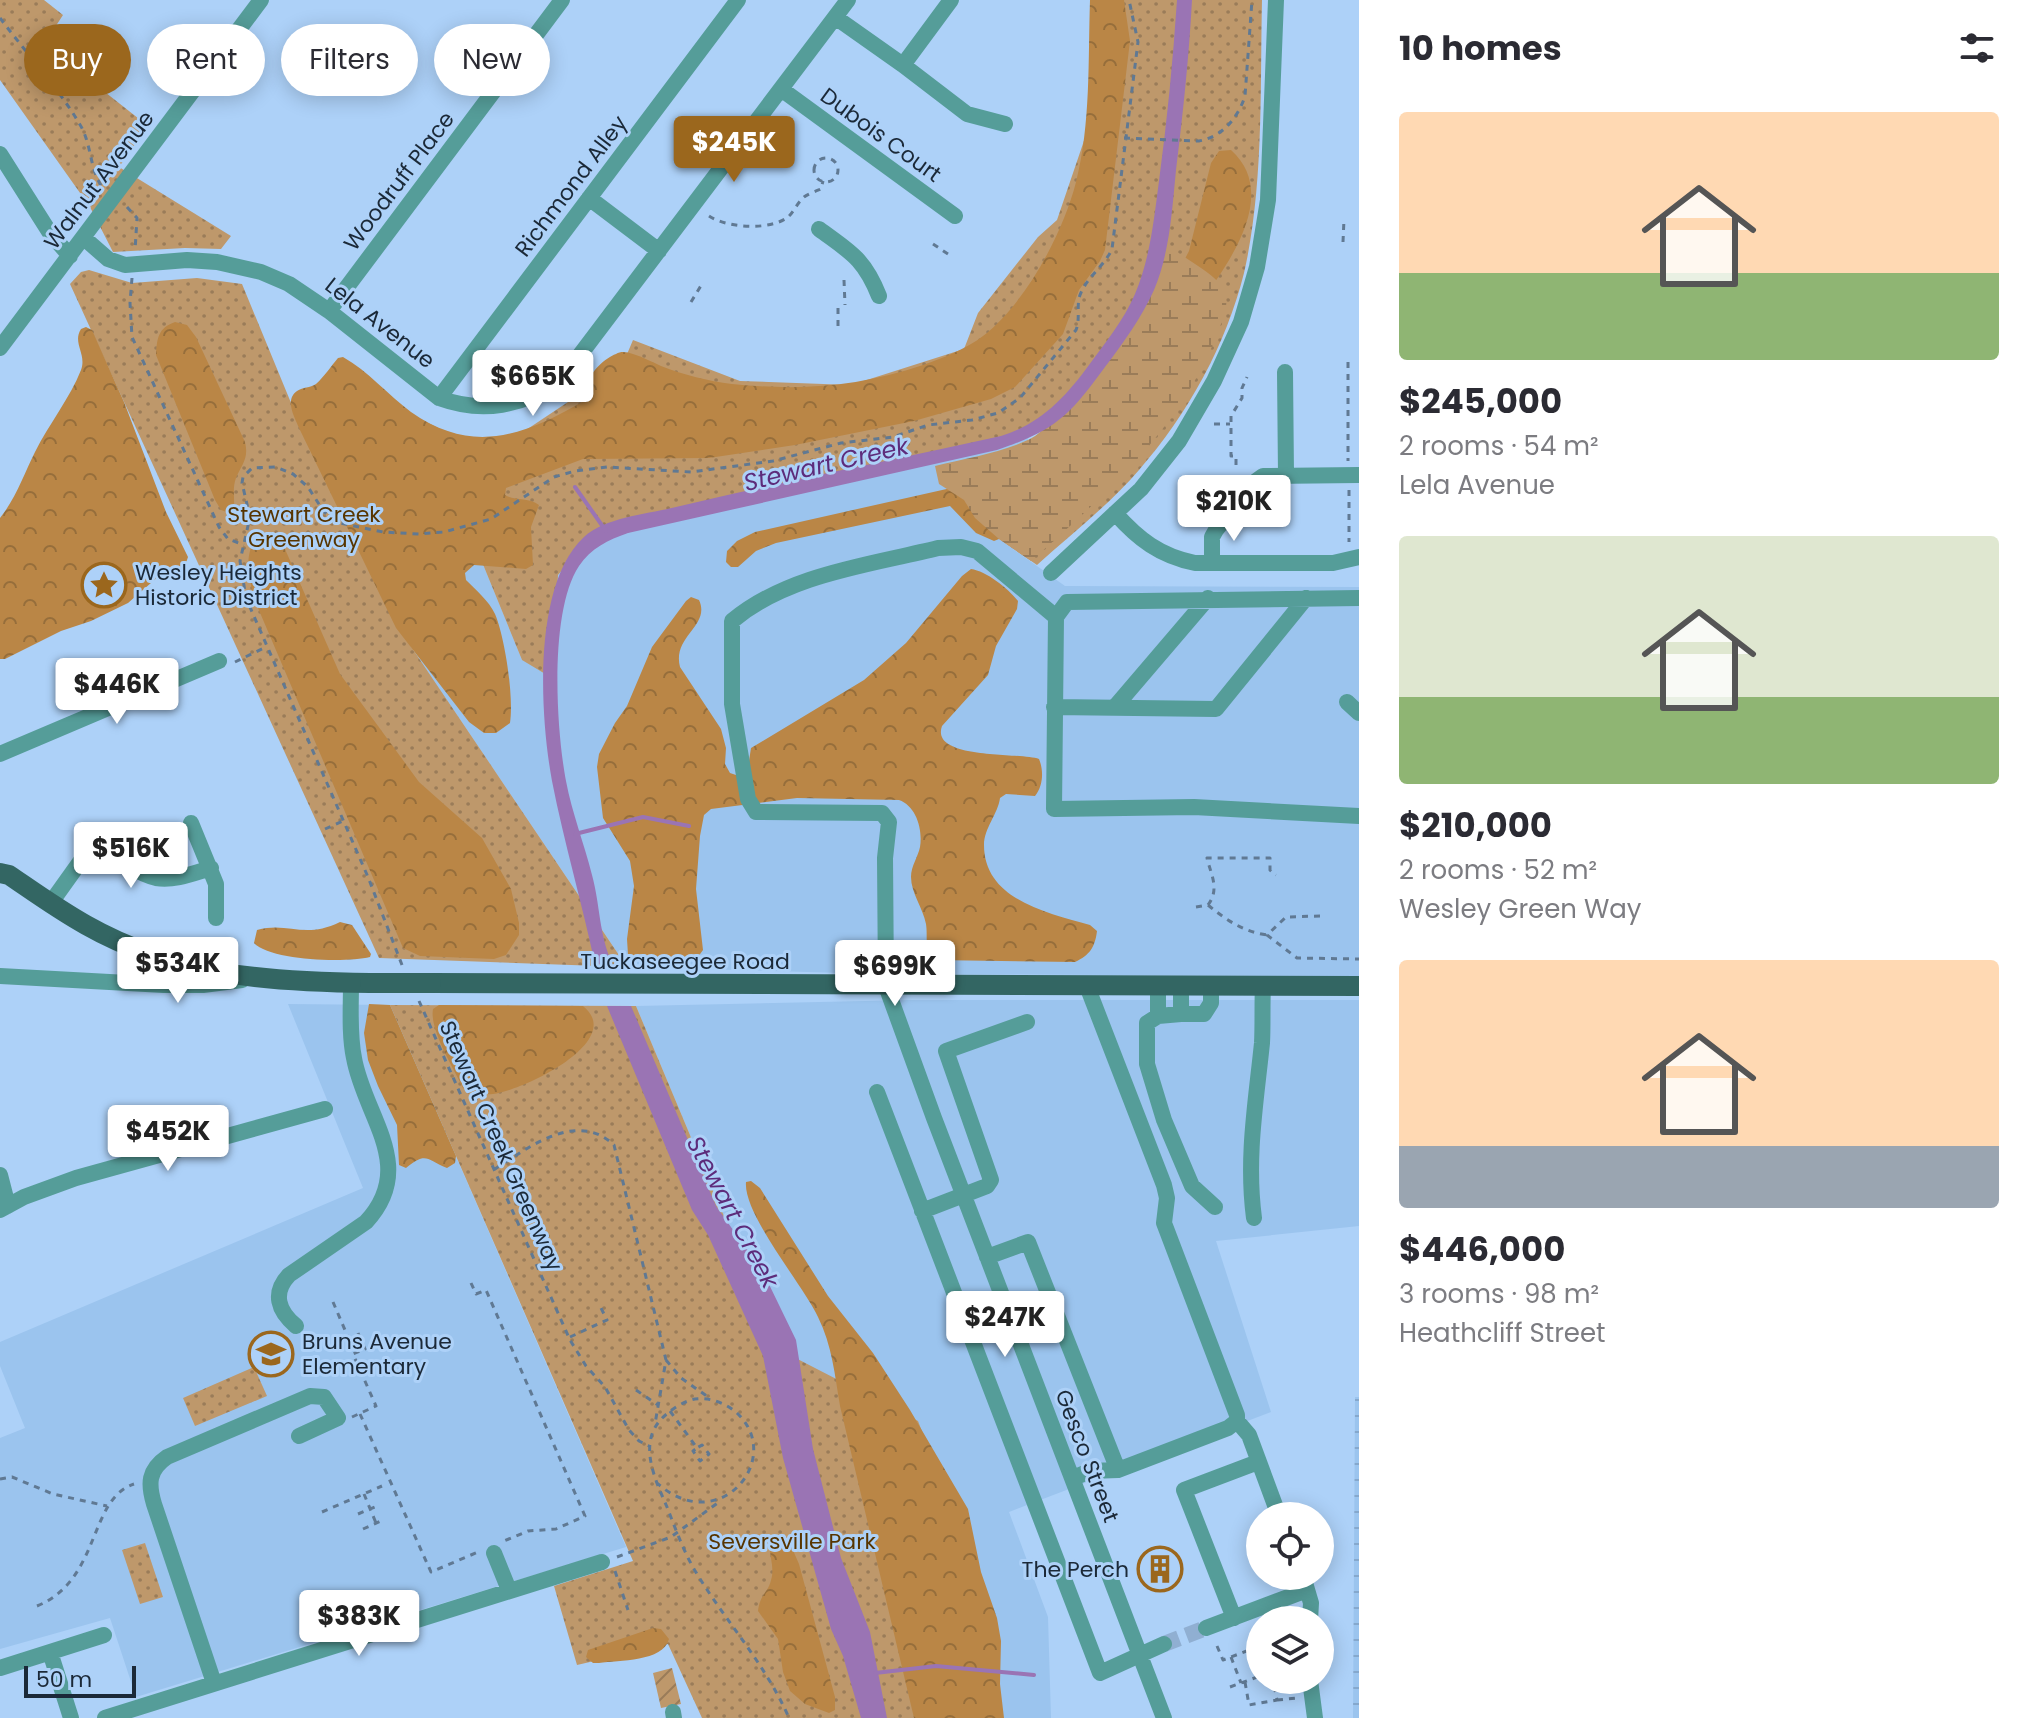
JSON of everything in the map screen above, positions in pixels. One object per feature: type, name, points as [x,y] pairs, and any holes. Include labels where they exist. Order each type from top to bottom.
[{"type":"main road","points":[[0,856],[4,874]]},
{"type":"main road","name":"Tuckaseegee Road","points":[[4,874],[50,904],[127,945],[189,966],[250,978],[360,983],[425,991],[886,986],[1359,986]]},
{"type":"street","name":"Walnut Avenue","points":[[0,348],[261,0]]},
{"type":"street","name":"Woodruff Place","points":[[329,311],[562,0]]},
{"type":"street","name":"Richmond Alley","points":[[439,398],[738,0]]},
{"type":"street","name":"Lela Avenue","points":[[84,238],[108,259],[125,265],[187,260],[232,264],[261,272],[303,292],[439,398],[460,405],[486,408],[513,404],[542,393],[561,380],[848,0]]},
{"type":"street","points":[[903,65],[951,0]]},
{"type":"street","points":[[1051,573],[1141,489],[1179,441],[1214,381],[1241,322],[1257,267],[1268,200],[1276,0]]},
{"type":"street","points":[[835,17],[967,114],[1005,124]]},
{"type":"street","name":"Dubois Court","points":[[781,89],[955,216]]},
{"type":"street","points":[[0,154],[50,233],[70,256]]},
{"type":"street","points":[[589,198],[659,251]]},
{"type":"street","points":[[819,229],[859,258],[870,272],[879,296]]},
{"type":"street","points":[[1285,372],[1286,475]]},
{"type":"street","points":[[1212,562],[1212,537],[1256,481],[1270,475],[1354,472]]},
{"type":"street","points":[[1115,513],[1155,550],[1181,560],[1333,563],[1359,557]]},
{"type":"street","name":"Gesco Street","points":[[1056,617],[977,551],[961,547],[938,548],[805,581],[745,610],[732,621],[732,704],[748,799],[756,812],[882,813],[889,822],[885,858],[886,986],[1164,1718]]},
{"type":"street","points":[[1114,708],[1208,598]]},
{"type":"street","points":[[1054,707],[1216,709],[1306,598]]},
{"type":"street","points":[[1359,598],[1067,602],[1056,617],[1054,707],[1054,809],[1194,807],[1359,816]]},
{"type":"street","points":[[0,754],[224,664]]},
{"type":"street","points":[[191,823],[216,884],[216,918]]},
{"type":"street","points":[[50,904],[85,855],[98,853],[113,857],[155,878],[173,879],[211,868]]},
{"type":"street","points":[[0,976],[203,985],[250,978]]},
{"type":"street","points":[[296,1326],[285,1317],[279,1306],[281,1283],[366,1222],[376,1211],[388,1175],[385,1137],[360,1082],[354,1057],[360,983]]},
{"type":"street","points":[[1087,986],[1167,1192],[1164,1223],[1236,1408],[1237,1421],[1249,1435],[1274,1502]]},
{"type":"street","points":[[1158,986],[1158,1016]]},
{"type":"street","points":[[1181,986],[1181,1014]]},
{"type":"street","points":[[1211,986],[1211,1003],[1204,1014],[1158,1016],[1147,1023],[1147,1064],[1164,1120],[1192,1186],[1215,1207]]},
{"type":"street","points":[[1254,1218],[1249,1181],[1255,1084],[1262,1042],[1263,986]]},
{"type":"street","points":[[922,1211],[987,1186],[991,1180],[946,1051],[1027,1022]]},
{"type":"street","points":[[877,1092],[1100,1673],[1164,1644]]},
{"type":"street","points":[[0,1175],[4,1208],[76,1178],[325,1109]]},
{"type":"street","points":[[987,1257],[1028,1242],[1118,1470]]},
{"type":"street","points":[[214,1683],[150,1487],[153,1470],[160,1462],[183,1450],[310,1396],[324,1397],[345,1417],[299,1436]]},
{"type":"street","points":[[1073,1478],[1090,1471],[1118,1470],[1228,1428],[1237,1421]]},
{"type":"street","points":[[1234,1618],[1184,1490],[1258,1462]]},
{"type":"street","points":[[494,1548],[509,1590]]},
{"type":"street","points":[[105,1718],[607,1560]]},
{"type":"street","points":[[1206,1628],[1291,1590]]},
{"type":"street","points":[[0,1668],[104,1635]]},
{"type":"street","points":[[50,1652],[71,1718]]},
{"type":"street","points":[[1312,1694],[1315,1718]]},
{"type":"path","points":[[406,974],[243,587],[240,561],[250,517],[242,483],[248,471],[258,466],[276,467],[293,474],[308,487],[324,512],[340,523],[383,532],[419,534],[444,532],[491,519],[554,477],[575,471],[607,467],[691,472],[773,461],[841,443],[893,437],[928,425],[972,420],[998,413],[1020,398],[1076,330],[1079,298],[1091,277],[1106,263],[1112,249],[1138,42],[1129,0]]},
{"type":"path","points":[[1124,138],[1199,141],[1227,127],[1241,110],[1245,96],[1252,0]]},
{"type":"path","points":[[0,18],[80,124],[91,149],[95,176],[137,218],[134,259]]},
{"type":"path","points":[[1250,28],[1262,28]]},
{"type":"path","points":[[830,157],[836,163],[837,174],[832,180],[823,181],[815,175],[815,167],[822,159],[830,157]]},
{"type":"path","points":[[709,216],[725,223],[758,225],[780,222],[804,197],[821,189],[823,181]]},
{"type":"path","points":[[1343,242],[1344,219]]},
{"type":"path","points":[[933,244],[951,256]]},
{"type":"path","points":[[133,277],[130,303],[132,337],[219,527],[228,539],[245,545]]},
{"type":"path","points":[[844,280],[845,305]]},
{"type":"path","points":[[691,302],[702,284]]},
{"type":"path","points":[[838,306],[838,326]]},
{"type":"path","points":[[1348,362],[1354,472]]},
{"type":"path","points":[[1236,465],[1236,456],[1231,456],[1231,416],[1242,398],[1247,377]]},
{"type":"path","points":[[1214,424],[1231,424]]},
{"type":"path","points":[[1349,490],[1349,542]]},
{"type":"path","points":[[224,664],[266,647]]},
{"type":"path","points":[[325,829],[343,821]]},
{"type":"path","points":[[1208,905],[1213,896],[1214,879],[1207,858],[1270,858],[1270,870],[1276,875]]},
{"type":"path","points":[[1196,907],[1208,905],[1251,933],[1267,935],[1297,958],[1359,959]]},
{"type":"path","points":[[1267,935],[1286,917],[1320,916]]},
{"type":"path","name":"Stewart Creek Greenway","points":[[425,991],[495,1169],[569,1338],[586,1366],[605,1387],[634,1437],[649,1446]]},
{"type":"path","points":[[495,1169],[560,1132],[599,1134],[614,1145],[666,1360],[649,1446],[656,1482],[694,1570],[769,1680],[789,1718]]},
{"type":"path","points":[[360,1414],[431,1572],[494,1548],[532,1529],[556,1529],[585,1516],[486,1290],[476,1294],[471,1283]]},
{"type":"path","points":[[333,1302],[348,1337]]},
{"type":"path","points":[[569,1338],[607,1320],[600,1306]]},
{"type":"path","points":[[345,1417],[376,1406],[353,1354],[365,1349],[358,1333]]},
{"type":"path","points":[[628,1610],[607,1560],[676,1533],[736,1489],[749,1471],[752,1443],[743,1419],[688,1383],[666,1360]]},
{"type":"path","points":[[636,1390],[658,1405]]},
{"type":"path","points":[[654,1428],[670,1411],[695,1399],[714,1400]]},
{"type":"path","points":[[670,1411],[697,1448]]},
{"type":"path","points":[[0,1479],[12,1477],[53,1494],[107,1506]]},
{"type":"path","points":[[37,1606],[62,1591],[78,1572],[90,1551],[107,1506],[120,1490],[138,1482]]},
{"type":"path","points":[[656,1482],[671,1494],[690,1502],[712,1502],[725,1498]]},
{"type":"path","points":[[322,1512],[382,1486]]},
{"type":"path","points":[[364,1494],[376,1523]]},
{"type":"path","points":[[358,1514],[377,1506]]},
{"type":"path","points":[[363,1529],[383,1520]]},
{"type":"path","points":[[622,1592],[628,1590]]},
{"type":"path","points":[[1217,1646],[1223,1660],[1246,1651]]},
{"type":"path","points":[[1231,1657],[1243,1682],[1249,1705],[1299,1698]]},
{"type":"path","points":[[1230,1687],[1246,1681]]},
{"type":"path","points":[[1276,1694],[1277,1700]]},
{"type":"shaded area","points":[[1177,0],[1192,0],[1172,216],[1164,261],[1154,290],[1138,320],[1071,410],[1048,428],[997,450],[628,533],[600,545],[579,566],[569,586],[563,611],[559,640],[558,702],[566,781],[612,963],[595,964],[552,781],[545,722],[544,653],[548,618],[555,586],[567,559],[584,537],[615,521],[1001,436],[1040,417],[1061,399],[1114,331],[1131,304],[1140,281],[1151,239],[1157,195]]},
{"type":"shaded area","points":[[1031,429],[999,539],[1065,586],[1359,587],[1359,976],[880,974],[627,967],[410,645],[394,594],[482,562],[522,660],[558,575],[583,546],[606,530]]},
{"type":"shaded area","points":[[912,1000],[1359,1000],[1359,1226],[1216,1241],[1271,1412],[1009,1512],[1048,1617],[1051,1718],[928,1718],[780,1350],[636,1006]]},
{"type":"shaded area","name":"Bruns Avenue Elementary","points":[[288,1004],[390,1005],[626,1547],[136,1697],[110,1618],[0,1649],[0,1438],[25,1428],[0,1366],[0,1342],[363,1188]]},
{"type":"shaded area","points":[[607,1006],[631,1006],[716,1206],[763,1272],[796,1340],[813,1449],[841,1558],[870,1632],[887,1718],[861,1718],[843,1656],[831,1629],[783,1458],[763,1356],[708,1235],[692,1210]]},
{"type":"shaded area","points":[[1355,1397],[1359,1397],[1359,1718],[1353,1718]]},
{"type":"green space","points":[[0,0],[44,0],[63,15],[57,24],[24,24],[24,96],[110,96],[148,126],[119,167],[231,236],[221,249],[113,252],[90,207],[0,80]]},
{"type":"green space","points":[[1090,0],[1124,0],[1130,41],[1105,250],[1079,290],[1063,334],[1015,387],[991,399],[914,421],[795,445],[709,458],[583,459],[506,488],[505,495],[539,505],[531,527],[533,565],[526,569],[474,565],[465,573],[466,580],[492,609],[499,625],[510,683],[510,723],[496,733],[484,733],[469,722],[396,628],[299,428],[292,409],[293,395],[316,384],[338,358],[343,357],[411,412],[434,426],[456,434],[499,436],[541,423],[584,401],[589,379],[595,370],[620,352],[714,381],[805,387],[875,378],[923,365],[962,349],[999,322],[1028,286],[1052,244],[1070,202],[1084,137]]},
{"type":"green space","name":"Stewart Creek Greenway","points":[[1094,0],[1262,0],[1258,172],[1244,273],[1216,352],[1174,426],[1115,495],[1037,565],[999,539],[1084,387],[1031,429],[900,468],[716,506],[583,546],[558,575],[552,678],[522,660],[482,562],[394,594],[410,645],[627,967],[379,958],[70,284],[81,272],[89,270],[132,283],[197,278],[242,284],[296,415],[399,408],[448,433],[480,439],[520,434],[622,366],[633,340],[740,381],[851,385],[964,349],[978,313],[1038,237],[1057,220],[1089,126]]},
{"type":"green space","points":[[1231,150],[1247,172],[1251,197],[1246,223],[1235,250],[1219,276],[1168,343],[1155,316],[1189,251],[1211,163],[1219,151]]},
{"type":"green space","points":[[1166,245],[1221,285],[1226,297],[1225,311],[1216,337],[1182,402],[1137,460],[1086,512],[1031,561],[975,518],[964,500],[939,484],[935,466],[1007,448],[1030,439],[1045,428],[1129,333],[1150,295]]},
{"type":"green space","points":[[175,322],[187,325],[196,337],[245,442],[245,457],[234,486],[234,511],[229,513],[221,510],[215,500],[156,355],[160,334]]},
{"type":"green space","points":[[86,327],[92,330],[124,402],[166,512],[188,557],[185,566],[167,569],[128,603],[0,659],[0,518],[81,370],[79,334]]},
{"type":"green space","points":[[1031,470],[999,539],[994,541],[976,533],[950,506],[776,543],[756,551],[738,567],[731,567],[726,562],[727,551],[737,541],[755,532]]},
{"type":"green space","points":[[262,532],[273,533],[281,540],[340,674],[419,782],[482,838],[511,889],[519,923],[519,935],[506,955],[494,959],[420,956],[403,948],[255,601],[248,565],[251,547]]},
{"type":"green space","points":[[971,569],[1003,586],[1018,601],[1017,609],[996,646],[988,675],[942,726],[942,737],[949,745],[962,750],[1039,759],[1042,778],[1035,796],[1006,794],[1000,798],[985,839],[987,864],[1006,891],[1021,901],[1090,925],[1097,931],[1088,953],[1075,962],[933,960],[927,948],[927,929],[911,877],[921,840],[917,819],[910,807],[899,800],[797,798],[711,809],[704,815],[696,889],[703,950],[698,957],[635,959],[628,955],[634,886],[630,861],[603,818],[597,767],[599,754],[627,706],[652,647],[686,601],[691,597],[699,600],[701,609],[700,617],[681,647],[680,667],[721,729],[726,748],[725,764],[730,773],[739,776],[749,761],[751,748],[864,680],[906,643]]},
{"type":"green space","points":[[340,922],[352,925],[370,957],[327,960],[292,957],[276,954],[254,943],[257,930],[278,927],[316,930]]},
{"type":"green space","points":[[369,1004],[390,1005],[456,1156],[455,1163],[447,1168],[423,1158],[406,1168],[399,1165],[397,1125],[368,1060],[364,1033]]},
{"type":"green space","name":"Seversville Park","points":[[390,1005],[636,1006],[780,1350],[918,1421],[991,1608],[928,1718],[702,1718],[668,1644],[577,1665],[554,1586],[633,1561]]},
{"type":"green space","points":[[439,1005],[583,1006],[593,1020],[592,1034],[582,1048],[546,1074],[507,1091],[481,1094],[463,1088],[443,1049],[433,1017],[433,1009]]},
{"type":"green space","points":[[751,1181],[760,1188],[828,1296],[873,1353],[968,1509],[981,1572],[997,1618],[1001,1641],[1000,1684],[1004,1718],[914,1718],[840,1406],[827,1338],[810,1303],[754,1212],[746,1182]]},
{"type":"green space","points":[[254,1367],[267,1396],[195,1426],[183,1398]]},
{"type":"green space","points":[[774,1540],[792,1548],[799,1564],[835,1697],[835,1710],[829,1713],[805,1704],[790,1691],[783,1672],[778,1639],[758,1611],[772,1576],[770,1544]]},
{"type":"green space","points":[[145,1543],[163,1597],[140,1604],[122,1550]]},
{"type":"green space","points":[[653,1628],[661,1629],[669,1639],[665,1647],[649,1656],[599,1663],[593,1663],[586,1657],[588,1650]]},
{"type":"green space","points":[[672,1668],[681,1704],[661,1708],[653,1673]]},
{"type":"waterway","points":[[575,487],[606,531]]},
{"type":"waterway","points":[[575,834],[643,817],[689,826]]},
{"type":"waterway","points":[[875,1673],[936,1666],[1034,1675]]},
{"type":"tunnel","points":[[1164,1644],[1206,1628]]},
{"type":"place","name":"Wesley Heights Historic District","points":[[104,585]]},
{"type":"place","name":"Bruns Avenue Elementary","points":[[271,1354]]},
{"type":"place","name":"The Perch","points":[[1160,1569]]},
{"type":"water label","name":"Stewart Creek","points":[[826,464]]},
{"type":"water label","name":"Stewart Creek","points":[[733,1212]]}]
